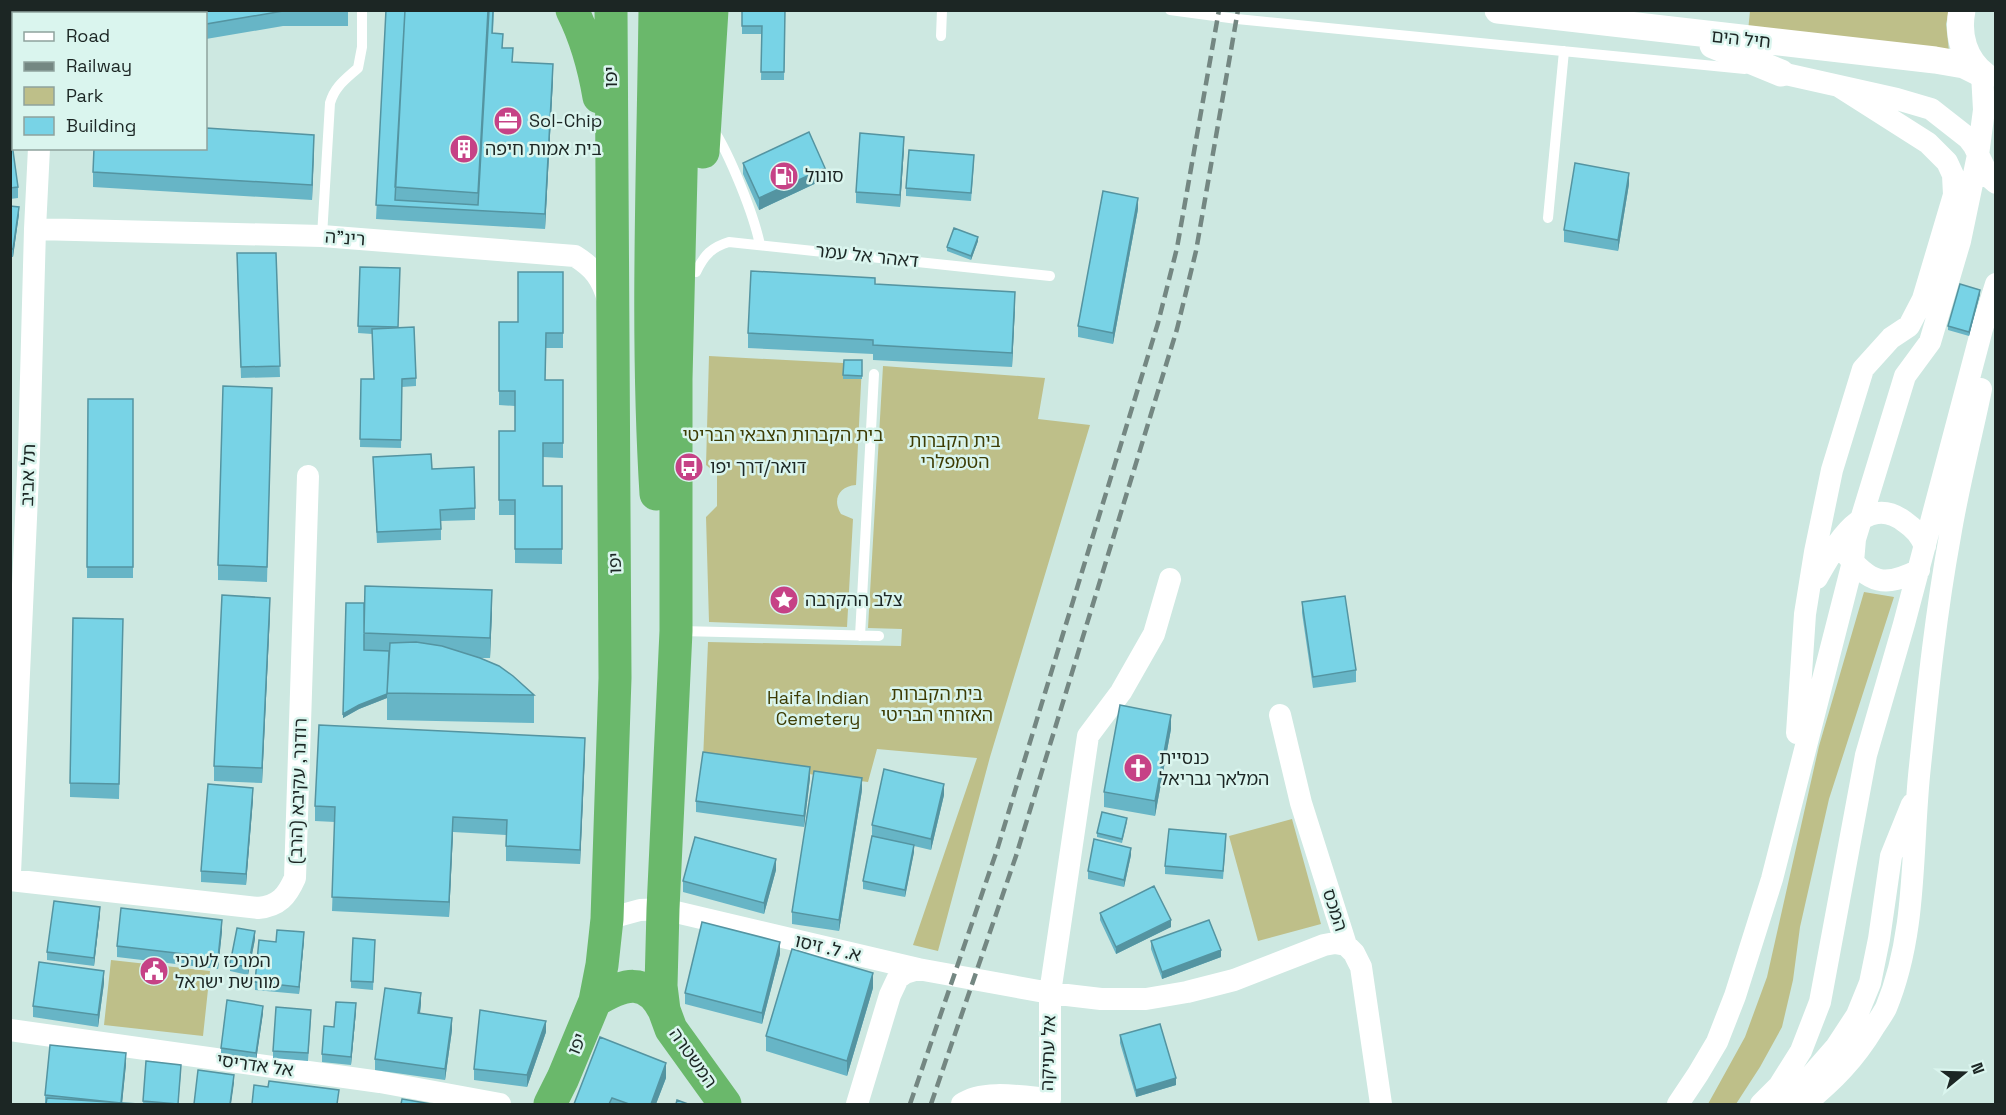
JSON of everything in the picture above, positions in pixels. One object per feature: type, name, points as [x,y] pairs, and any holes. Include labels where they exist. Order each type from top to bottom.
[{"type":"highway","points":[[572,10],[583,36],[595,76],[611,183]]},
{"type":"highway","name":"יפו","points":[[557,1091],[595,1001],[602,966],[607,918],[615,678],[611,10]]},
{"type":"highway","points":[[655,10],[650,335],[652,431],[664,599],[676,631]]},
{"type":"highway","points":[[664,1010],[661,966],[676,631],[676,379],[685,10]]},
{"type":"highway","points":[[676,379],[696,272],[712,10]]},
{"type":"highway","points":[[595,1001],[621,988],[635,986],[649,990],[664,1010]]},
{"type":"highway","name":"המשטרה","points":[[664,1010],[671,1029],[725,1104]]},
{"type":"street","name":"חיל הים","points":[[1498,10],[1935,60],[1964,65],[1989,78]]},
{"type":"street","points":[[1905,376],[1930,342],[1960,241],[1978,155],[1989,78],[1969,60],[1962,42],[1959,22],[1962,10]]},
{"type":"street","points":[[1685,33],[1781,73],[1931,109],[1968,138],[1989,177],[1995,183]]},
{"type":"street","points":[[1678,1104],[1717,1042],[1735,996],[1772,879],[1853,562],[1856,539],[1905,376],[1904,349],[1909,326],[1923,299],[1954,195],[1953,175],[1947,162],[1928,143],[1840,87]]},
{"type":"street","name":"תל אביב","points":[[10,873],[29,452],[39,150]]},
{"type":"street","name":"רינ\"ה","points":[[35,229],[322,236],[575,256],[591,266],[605,289],[612,323]]},
{"type":"street","points":[[1761,1104],[1779,1086],[1801,1051],[1820,1002],[1866,755],[1919,570],[1995,284]]},
{"type":"street","points":[[1805,1104],[1836,1078],[1853,1058],[1885,1009],[1898,974],[1909,917],[1915,854],[1917,795],[1936,625],[1950,535],[1994,332],[1995,316]]},
{"type":"street","points":[[1772,879],[1795,761],[1805,614],[1829,487],[1863,369],[1892,338],[1909,326]]},
{"type":"street","name":"רודנר, עקיבא (הרב)","points":[[10,880],[258,908],[270,907],[289,892],[295,878],[308,476]]},
{"type":"street","points":[[1829,487],[1831,522],[1839,542],[1864,574],[1882,581],[1899,580],[1919,570]]},
{"type":"street","points":[[1805,614],[1816,579],[1832,550],[1848,529],[1862,518],[1872,513],[1898,516],[1920,534],[1925,546]]},
{"type":"street","points":[[1050,993],[1088,736],[1121,692],[1154,634],[1170,579]]},
{"type":"street","name":"המכס","points":[[1280,715],[1301,803],[1346,945],[1354,952],[1362,968],[1381,1104]]},
{"type":"street","points":[[1780,1104],[1802,1086],[1836,1047],[1857,1015],[1870,983],[1891,856],[1917,795]]},
{"type":"street","name":"א. ל. זיסו","points":[[607,918],[640,910],[663,909],[918,969],[1050,993],[1101,999],[1146,999],[1187,992],[1234,980],[1324,945],[1346,945]]},
{"type":"street","points":[[873,958],[886,977],[890,995]]},
{"type":"street","points":[[857,1104],[890,995],[898,978],[918,969]]},
{"type":"street","name":"אל עתיקה","points":[[962,1104],[982,1097],[1005,1095],[1050,1099],[1050,993]]},
{"type":"street","name":"אל אדריסי","points":[[10,1030],[380,1082],[500,1104]]},
{"type":"street","points":[[531,1104],[557,1091]]},
{"type":"lane","points":[[322,236],[330,103],[333,93],[341,82],[358,68],[362,47],[362,10]]},
{"type":"lane","points":[[941,36],[942,10]]},
{"type":"lane","points":[[1170,10],[1237,19],[1781,73]]},
{"type":"lane","points":[[1548,218],[1564,51]]},
{"type":"lane","points":[[705,118],[723,144],[757,230],[760,245]]},
{"type":"lane","name":"דאהר אל עמר","points":[[696,272],[705,255],[729,242],[1050,276]]},
{"type":"lane","points":[[860,636],[874,374]]},
{"type":"lane","points":[[676,631],[879,636]]},
{"type":"green space","points":[[1750,11],[1949,11],[1946,24],[1949,51],[1748,31]]},
{"type":"green space","name":"בית הקברות הצבאי הבריטי","points":[[709,356],[862,364],[856,485],[845,488],[837,499],[841,514],[853,519],[847,627],[709,622],[706,517],[717,506],[717,474],[706,465]]},
{"type":"green space","points":[[883,366],[1045,378],[1038,419],[1090,425],[990,757],[938,951],[913,945],[977,758],[877,749],[868,782],[703,760],[708,642],[901,646],[902,629],[868,628]]},
{"type":"green space","points":[[1864,592],[1894,597],[1829,799],[1800,927],[1793,980],[1782,1027],[1736,1104],[1708,1104],[1745,1037],[1767,977],[1819,746]]},
{"type":"green space","points":[[1292,819],[1321,924],[1258,941],[1229,836]]},
{"type":"green space","points":[[111,960],[210,971],[203,1036],[104,1025]]},
{"type":"building","points":[[103,10],[348,10],[283,11],[207,24],[207,12],[100,12]]},
{"type":"building","points":[[386,10],[405,10],[395,200],[478,205],[489,10],[493,10],[492,33],[503,34],[502,48],[513,48],[512,62],[553,64],[545,214],[376,205]]},
{"type":"building","points":[[405,10],[488,10],[478,193],[395,187]]},
{"type":"building","points":[[742,10],[785,10],[784,72],[761,72],[762,26],[742,26]]},
{"type":"building","points":[[207,128],[314,135],[312,185],[93,172],[94,150],[207,150]]},
{"type":"building","points":[[10,129],[18,187],[10,188]]},
{"type":"building","name":"סונול","points":[[809,132],[825,168],[759,198],[743,163]]},
{"type":"building","points":[[860,133],[904,137],[900,195],[856,192]]},
{"type":"building","points":[[909,150],[974,155],[971,193],[906,188]]},
{"type":"building","points":[[1575,163],[1629,173],[1618,240],[1564,230]]},
{"type":"building","points":[[1103,191],[1138,198],[1113,333],[1078,326]]},
{"type":"building","points":[[10,206],[19,207],[13,249],[10,249]]},
{"type":"building","points":[[954,228],[978,237],[971,256],[947,247]]},
{"type":"building","points":[[237,253],[276,253],[280,366],[241,367]]},
{"type":"building","points":[[360,267],[400,268],[398,327],[358,326]]},
{"type":"building","points":[[751,271],[875,278],[875,284],[1015,292],[1012,353],[873,345],[873,340],[748,333]]},
{"type":"building","points":[[518,272],[563,272],[563,333],[546,333],[545,380],[563,380],[563,443],[543,443],[543,486],[562,486],[562,549],[515,549],[515,500],[499,500],[499,431],[515,431],[515,391],[499,391],[499,322],[518,322]]},
{"type":"building","points":[[1960,284],[1980,290],[1969,332],[1948,326]]},
{"type":"building","points":[[414,327],[416,378],[402,379],[401,440],[360,439],[361,379],[374,379],[372,329]]},
{"type":"building","points":[[844,360],[862,360],[862,376],[843,375]]},
{"type":"building","points":[[223,386],[272,388],[267,567],[218,565]]},
{"type":"building","points":[[88,399],[133,399],[133,567],[87,567]]},
{"type":"building","points":[[431,454],[432,469],[474,467],[475,508],[440,510],[441,529],[377,532],[373,457]]},
{"type":"building","points":[[365,586],[492,590],[490,638],[364,633]]},
{"type":"building","points":[[222,595],[270,598],[262,768],[214,766]]},
{"type":"building","points":[[1345,596],[1356,670],[1313,677],[1302,602]]},
{"type":"building","points":[[346,603],[364,603],[364,650],[389,651],[387,694],[343,714]]},
{"type":"building","points":[[73,618],[123,619],[119,784],[70,783]]},
{"type":"building","points":[[416,642],[442,646],[499,666],[534,695],[387,693],[390,643]]},
{"type":"building","name":"כנסיית המלאך גבריאל","points":[[1120,705],[1171,715],[1155,801],[1104,792]]},
{"type":"building","points":[[319,725],[585,738],[580,850],[506,846],[507,820],[453,817],[449,902],[332,897],[335,807],[315,806]]},
{"type":"building","points":[[703,752],[810,767],[804,816],[696,801]]},
{"type":"building","points":[[884,769],[944,784],[931,839],[872,825]]},
{"type":"building","points":[[814,771],[862,778],[839,920],[792,912]]},
{"type":"building","points":[[208,784],[253,788],[246,874],[201,871]]},
{"type":"building","points":[[1102,812],[1127,818],[1122,839],[1097,833]]},
{"type":"building","points":[[1169,829],[1226,834],[1223,871],[1165,866]]},
{"type":"building","points":[[872,836],[914,845],[905,890],[863,881]]},
{"type":"building","points":[[695,837],[776,859],[764,903],[683,881]]},
{"type":"building","points":[[1094,839],[1131,848],[1124,880],[1088,871]]},
{"type":"building","points":[[1154,886],[1171,920],[1116,947],[1100,913]]},
{"type":"building","points":[[54,901],[100,907],[94,958],[47,952]]},
{"type":"building","points":[[121,908],[222,920],[218,958],[117,946]]},
{"type":"building","points":[[1209,920],[1221,950],[1162,972],[1151,941]]},
{"type":"building","points":[[702,922],[780,942],[762,1013],[685,993]]},
{"type":"building","points":[[237,928],[255,931],[248,967],[230,964]]},
{"type":"building","points":[[277,930],[304,932],[299,987],[255,982],[259,940],[276,942]]},
{"type":"building","points":[[353,938],[375,940],[373,982],[351,981]]},
{"type":"building","points":[[792,949],[873,973],[847,1061],[766,1036]]},
{"type":"building","points":[[39,962],[104,971],[98,1015],[33,1006]]},
{"type":"building","points":[[385,988],[421,993],[418,1013],[452,1018],[445,1069],[375,1059]]},
{"type":"building","points":[[227,1000],[263,1006],[256,1053],[221,1048]]},
{"type":"building","points":[[336,1002],[356,1003],[351,1057],[322,1054],[324,1026],[334,1027]]},
{"type":"building","points":[[276,1007],[311,1010],[308,1053],[273,1051]]},
{"type":"building","points":[[480,1010],[546,1021],[527,1075],[474,1069]]},
{"type":"building","points":[[1160,1024],[1176,1078],[1136,1090],[1120,1035]]},
{"type":"building","points":[[600,1037],[666,1063],[651,1104],[629,1104],[612,1098],[609,1104],[574,1104]]},
{"type":"building","points":[[50,1045],[126,1053],[121,1103],[45,1095]]},
{"type":"building","points":[[146,1061],[181,1065],[178,1104],[143,1101]]},
{"type":"building","points":[[198,1070],[234,1075],[230,1104],[194,1104]]},
{"type":"building","points":[[269,1081],[339,1090],[337,1104],[252,1104],[254,1085],[268,1087]]},
{"type":"building","points":[[47,1098],[139,1104],[46,1104]]},
{"type":"building","points":[[402,1099],[431,1104],[401,1104]]},
{"type":"building","points":[[677,1100],[688,1104],[676,1104]]},
{"type":"railway","points":[[910,1104],[997,850],[1158,323],[1177,248],[1219,10]]},
{"type":"railway","points":[[931,1104],[1016,856],[1177,329],[1196,251],[1238,10]]},
{"type":"place","name":"Sol-Chip","points":[[508,121]]},
{"type":"place","name":"בית אמות חיפה","points":[[464,149]]},
{"type":"place","name":"סונול","points":[[784,176]]},
{"type":"place","name":"דואר/דרך יפו","points":[[689,467]]},
{"type":"place","name":"צלב ההקרבה","points":[[784,600]]},
{"type":"place","name":"כנסיית המלאך גבריאל","points":[[1138,768]]},
{"type":"place","name":"המרכז לערכי מורשת ישראל","points":[[154,971]]},
{"type":"park label","name":"בית הקברות הטמפלרי","points":[[955,451]]},
{"type":"park label","name":"בית הקברות האזרחי הבריטי","points":[[937,704]]},
{"type":"park label","name":"Haifa Indian Cemetery","points":[[818,708]]}]
